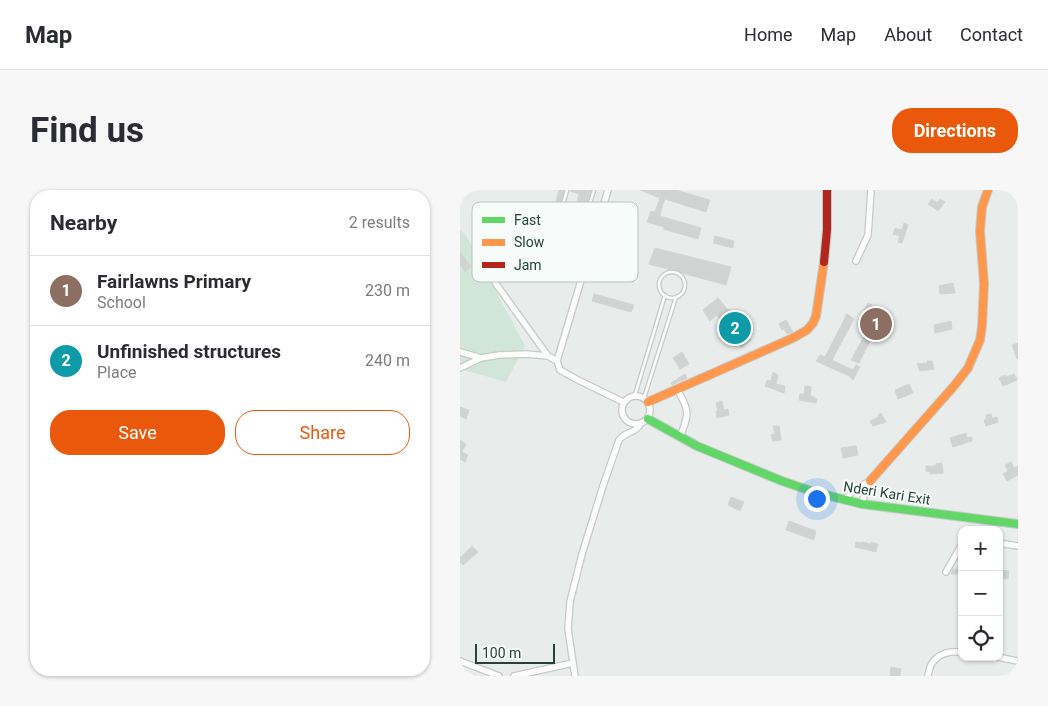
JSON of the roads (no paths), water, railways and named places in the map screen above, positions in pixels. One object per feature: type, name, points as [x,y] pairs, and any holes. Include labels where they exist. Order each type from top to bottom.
[{"type":"street","points":[[604,202],[608,190]]},
{"type":"street","points":[[646,400],[677,389],[804,332],[812,324],[816,317],[824,274],[828,219],[827,190]]},
{"type":"street","points":[[856,261],[868,235],[871,190]]},
{"type":"street","points":[[844,500],[870,480],[968,368],[980,340],[982,327],[984,284],[980,231],[982,207],[988,190]]},
{"type":"street","points":[[495,282],[548,356],[557,361]]},
{"type":"street","points":[[581,282],[557,361],[560,370],[623,402]]},
{"type":"street","points":[[460,352],[482,358]]},
{"type":"street","points":[[460,368],[482,358],[499,355],[548,356]]},
{"type":"street","points":[[677,389],[687,408],[686,422],[680,437]]},
{"type":"street","points":[[575,676],[569,640],[568,619],[570,602],[582,554],[619,440],[624,434],[637,430],[644,421],[650,410],[646,400],[635,395],[623,402],[621,410],[625,419],[634,424],[644,421]]},
{"type":"street","name":"Nderi Kari Exit","points":[[644,421],[782,482],[814,492],[862,504],[1018,524]]},
{"type":"street","points":[[862,504],[870,480]]},
{"type":"street","points":[[1003,544],[1018,546]]},
{"type":"street","points":[[946,572],[958,551]]},
{"type":"street","points":[[928,676],[935,659],[950,651],[958,652]]},
{"type":"street","points":[[1003,658],[1018,661]]},
{"type":"street","points":[[460,661],[499,676]]},
{"type":"street","points":[[514,676],[573,663]]},
{"type":"lane","points":[[590,202],[594,190]]},
{"type":"lane","points":[[674,272],[682,276],[685,284],[683,292],[672,298],[664,295],[660,288],[660,280],[666,274],[674,272]]},
{"type":"lane","points":[[635,395],[664,295]]},
{"type":"lane","points":[[646,400],[676,297]]},
{"type":"place","name":"Fairlawns Primary","points":[[876,324]]},
{"type":"place","name":"Unfinished structures","points":[[735,328]]}]
